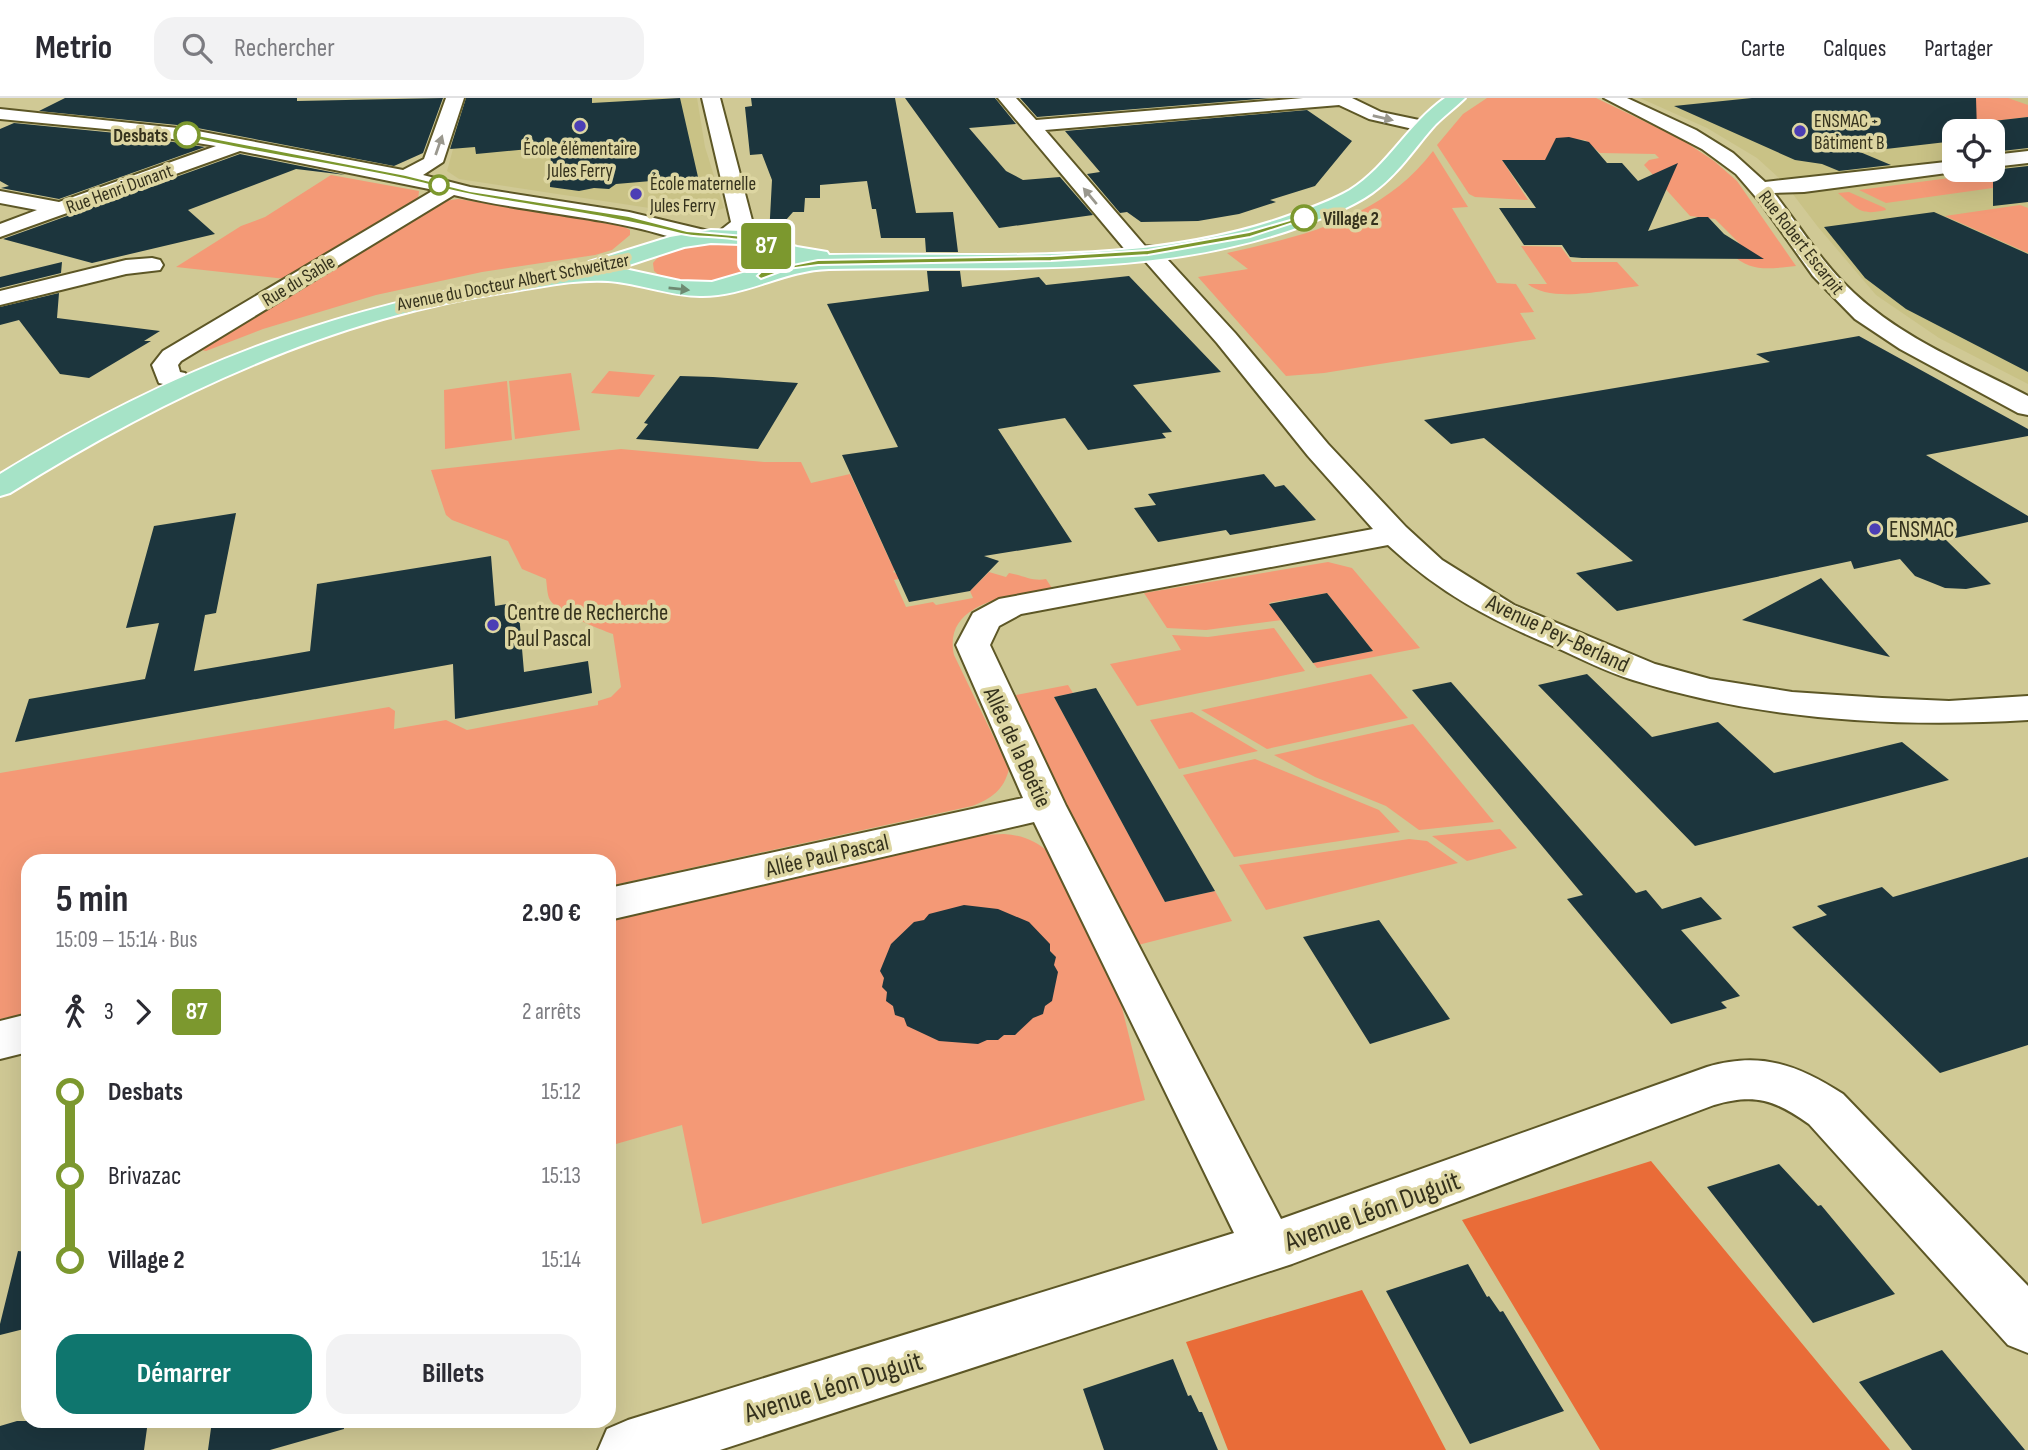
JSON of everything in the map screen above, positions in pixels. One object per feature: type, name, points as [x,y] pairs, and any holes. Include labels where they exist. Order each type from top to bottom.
[{"type":"main road","name":"Avenue du Docteur Albert Schweitzer","points":[[0,477],[102,415],[176,379],[260,345],[357,314],[476,286],[593,268],[646,253],[675,241],[717,236],[744,238],[789,254],[839,257],[1142,250],[1237,231],[1289,217],[1330,200],[1371,174],[1413,124],[1446,98]]},
{"type":"main road","name":"Avenue du Docteur Albert Schweitzer","points":[[0,487],[54,452],[160,394],[220,367],[328,328],[403,307],[518,284],[594,274],[621,275],[675,289],[694,290],[732,286],[787,267],[818,263],[1051,258],[1142,250],[1250,234],[1304,218],[1343,202],[1380,178],[1437,111],[1456,98]]},
{"type":"main road","points":[[761,276],[777,261],[775,253],[769,247]]},
{"type":"main road","name":"Avenue du Docteur Albert Schweitzer","points":[[646,253],[636,264],[637,273],[646,281]]},
{"type":"street","points":[[406,177],[433,162],[454,98]]},
{"type":"street","points":[[0,114],[116,125],[238,145],[452,188],[717,236],[742,224],[711,98]]},
{"type":"street","name":"Avenue Pey-Berland","points":[[1006,98],[1142,250],[1226,338],[1318,450],[1395,534],[1431,567],[1502,611],[1643,672],[1709,690],[1792,703],[1882,710],[1950,713],[2028,708]]},
{"type":"street","name":"Rue Robert Escarpit","points":[[1613,98],[1698,139],[1732,161],[1758,186],[1822,273],[1847,300],[1865,314],[1903,339],[2028,407]]},
{"type":"street","name":"Rue Robert Escarpit","points":[[1624,98],[1712,140],[1743,160],[1770,187],[1842,281],[1861,300],[1916,337],[2028,397]]},
{"type":"street","points":[[1031,126],[1341,99],[1373,116],[1413,124]]},
{"type":"street","name":"Rue Henri Dunant","points":[[0,231],[238,145]]},
{"type":"street","points":[[2005,160],[2028,157]]},
{"type":"street","points":[[1770,187],[1804,186],[1942,169]]},
{"type":"street","name":"Rue du Sable","points":[[176,379],[169,377],[166,371],[165,365],[172,356],[452,188]]},
{"type":"street","points":[[0,197],[61,209]]},
{"type":"street","points":[[646,253],[652,242],[647,225]]},
{"type":"street","points":[[0,298],[126,267],[152,265]]},
{"type":"street","name":"Allée de la Boétie","points":[[1268,1247],[1046,806],[973,645],[985,620],[1011,607],[1395,534]]},
{"type":"street","name":"Allée Paul Pascal","points":[[616,902],[1046,806]]},
{"type":"street","points":[[0,1040],[21,1035]]},
{"type":"street","name":"Avenue Léon Duguit","points":[[628,1450],[1268,1247],[1707,1087],[1747,1077],[1778,1082],[1800,1090],[1826,1109],[2028,1326]]},
{"type":"shaded area","name":"École élémentaire Jules Ferry","points":[[553,98],[697,98],[705,147],[724,208],[702,216],[459,179],[447,171],[465,105]]},
{"type":"shaded area","points":[[1487,98],[1596,98],[1681,139],[1714,161],[1737,181],[1796,266],[1759,268],[1736,258],[1728,251],[1745,249],[1715,219],[1690,216],[1644,165],[1649,160],[1659,158],[1655,154],[1600,153],[1585,140],[1558,138],[1572,163],[1502,160],[1528,200],[1475,197],[1469,194],[1437,145],[1463,114]]},
{"type":"shaded area","points":[[1640,98],[2028,98],[2028,384],[1939,338],[1876,295],[1818,227],[1792,193],[1796,191],[1787,180],[1779,178],[1757,158],[1707,128]]},
{"type":"shaded area","points":[[1889,98],[2008,98],[2028,105],[2028,117],[2005,120],[1942,119],[1942,127],[1841,139]]},
{"type":"shaded area","points":[[1433,151],[1468,207],[1452,208],[1497,283],[1516,284],[1534,312],[1520,313],[1536,339],[1324,373],[1286,376],[1198,277],[1248,269],[1227,253],[1313,231],[1366,208],[1413,174]]},
{"type":"shaded area","points":[[2017,169],[2028,183],[1886,203],[1859,190],[1942,179],[1942,182],[2005,182],[2005,171]]},
{"type":"shaded area","points":[[331,175],[419,191],[418,200],[286,279],[176,267],[241,226],[265,217]]},
{"type":"shaded area","points":[[1849,192],[1886,210],[1861,211],[1838,193]]},
{"type":"shaded area","points":[[458,199],[619,224],[630,230],[630,235],[612,250],[595,255],[482,272],[376,295],[263,329],[206,351],[197,349],[438,202]]},
{"type":"shaded area","points":[[2020,205],[2028,208],[2028,253],[1945,216]]},
{"type":"shaded area","points":[[701,243],[742,247],[754,254],[756,262],[737,276],[707,283],[676,281],[654,271],[653,263],[663,254]]},
{"type":"shaded area","points":[[1521,246],[1561,247],[1572,262],[1617,262],[1639,286],[1581,294],[1538,290],[1528,284],[1547,284]]},
{"type":"shaded area","points":[[609,371],[655,375],[639,397],[591,393]]},
{"type":"shaded area","points":[[571,373],[580,430],[515,439],[509,381]]},
{"type":"shaded area","points":[[507,381],[512,440],[445,449],[444,390]]},
{"type":"shaded area","points":[[621,449],[764,462],[801,462],[811,483],[850,474],[891,563],[900,562],[893,572],[907,577],[894,580],[906,607],[973,598],[970,591],[989,572],[1006,577],[1009,573],[1032,579],[1046,579],[1052,588],[1001,598],[970,612],[959,623],[953,637],[954,655],[1009,769],[1004,783],[991,797],[972,806],[616,884],[616,854],[21,854],[21,1014],[0,1019],[0,773],[389,707],[395,711],[394,729],[446,720],[467,730],[598,705],[598,701],[611,697],[621,687],[613,634],[579,620],[554,605],[549,598],[546,579],[522,569],[508,541],[452,520],[446,515],[431,470]]},
{"type":"shaded area","points":[[1328,562],[1352,568],[1420,648],[1317,668],[1313,663],[1373,651],[1327,593],[1269,603],[1282,620],[1206,630],[1167,628],[1144,593]]},
{"type":"shaded area","points":[[1274,628],[1305,671],[1137,706],[1110,664],[1181,650],[1172,635],[1208,637]]},
{"type":"shaded area","points":[[1371,674],[1408,718],[1267,749],[1201,710]]},
{"type":"shaded area","points":[[1068,685],[1073,693],[1054,697],[1165,902],[1215,891],[1232,921],[1138,945],[1011,696]]},
{"type":"shaded area","points":[[1192,712],[1258,751],[1179,769],[1150,720]]},
{"type":"shaded area","points":[[1413,724],[1494,822],[1419,830],[1386,806],[1315,777],[1274,755]]},
{"type":"shaded area","points":[[1255,759],[1379,810],[1400,832],[1234,857],[1183,775]]},
{"type":"shaded area","points":[[1500,829],[1517,848],[1467,861],[1432,836]]},
{"type":"shaded area","points":[[981,835],[1017,836],[1028,839],[1050,853],[1120,1000],[1145,1100],[702,1224],[682,1125],[616,1144],[616,919]]},
{"type":"shaded area","points":[[1409,839],[1427,841],[1458,863],[1266,910],[1239,865]]},
{"type":"shaded area","points":[[1651,1161],[1890,1450],[1600,1450],[1462,1220]]},
{"type":"shaded area","points":[[1362,1290],[1446,1450],[1228,1450],[1186,1342]]},
{"type":"building","points":[[65,98],[297,98],[297,101],[443,98],[423,153],[394,166],[187,126],[39,111]]},
{"type":"building","name":"École élémentaire Jules Ferry","points":[[466,98],[592,98],[592,103],[680,98],[698,177],[616,184],[609,189],[579,191],[550,187],[551,147],[476,154],[475,147],[450,149]]},
{"type":"building","points":[[751,98],[895,98],[916,213],[953,212],[958,252],[926,252],[925,238],[881,238],[867,181],[820,185],[820,198],[805,198],[804,212],[793,212],[771,237],[769,236],[772,180],[762,154],[750,155],[745,107],[752,106]]},
{"type":"building","points":[[905,98],[995,98],[1016,124],[969,128],[1006,171],[1023,180],[1060,177],[1093,215],[999,228]]},
{"type":"building","points":[[1020,98],[1271,98],[1037,117]]},
{"type":"building","points":[[1752,98],[1976,98],[1977,119],[1942,119],[1942,143],[1860,152],[1891,165],[1839,171],[1822,164],[1795,160],[1674,106]]},
{"type":"building","points":[[1307,110],[1352,141],[1315,186],[1270,200],[1276,202],[1239,214],[1198,221],[1141,222],[1127,212],[1120,213],[1087,174],[1100,172],[1065,131]]},
{"type":"building","points":[[2028,117],[2028,148],[2005,151],[2005,120]]},
{"type":"building","points":[[14,123],[116,133],[205,147],[59,199],[1,188],[9,186],[0,181],[0,129]]},
{"type":"building","points":[[1569,137],[1589,142],[1607,163],[1622,163],[1638,181],[1678,163],[1648,231],[1698,217],[1708,217],[1724,234],[1764,259],[1582,258],[1570,257],[1562,245],[1524,245],[1499,208],[1536,208],[1502,160],[1545,160],[1556,138]]},
{"type":"building","points":[[240,154],[346,175],[296,169],[188,210],[215,234],[92,263],[3,239]]},
{"type":"building","points":[[2028,166],[2028,202],[1993,206],[1993,182],[2005,182],[2005,169]]},
{"type":"building","points":[[1934,212],[2028,254],[2028,372],[1906,309],[1865,278],[1824,227]]},
{"type":"building","points":[[62,262],[61,273],[0,288],[0,277]]},
{"type":"building","points":[[927,271],[960,271],[962,287],[1039,277],[1046,285],[1129,276],[1221,372],[1133,385],[1172,432],[1162,433],[1166,438],[1088,450],[1065,418],[998,429],[1072,542],[984,556],[999,561],[970,591],[909,602],[842,455],[898,447],[827,304],[929,291]]},
{"type":"building","points":[[59,293],[57,318],[160,331],[144,341],[151,341],[89,378],[60,374],[19,320],[0,325],[0,307]]},
{"type":"building","points":[[1859,336],[2028,429],[2028,436],[1926,455],[2028,516],[2028,522],[1946,540],[1991,584],[1966,589],[1945,588],[1915,576],[1900,559],[1854,569],[1851,561],[1617,611],[1576,573],[1633,561],[1484,438],[1451,444],[1424,420],[1770,362],[1756,354]]},
{"type":"building","points":[[680,376],[798,383],[758,449],[636,439],[648,424],[644,423]]},
{"type":"building","points":[[1264,474],[1275,487],[1284,485],[1316,520],[1230,535],[1226,530],[1158,542],[1134,508],[1156,505],[1148,494]]},
{"type":"building","name":"Centre de Recherche Paul Pascal","points":[[236,513],[216,613],[205,615],[194,671],[310,651],[317,584],[491,556],[495,606],[518,602],[524,672],[588,661],[592,693],[455,719],[453,664],[15,742],[29,699],[145,679],[159,623],[126,628],[154,526]]},
{"type":"building","points":[[1821,578],[1890,657],[1742,620]]},
{"type":"building","points":[[1327,593],[1373,651],[1313,663],[1269,604]]},
{"type":"building","points":[[1587,674],[1652,737],[1718,722],[1774,773],[1902,742],[1949,780],[1695,846],[1538,685]]},
{"type":"building","points":[[1451,682],[1636,893],[1646,890],[1662,909],[1701,897],[1722,919],[1681,930],[1740,996],[1721,1002],[1727,1008],[1671,1024],[1567,899],[1583,895],[1412,690]]},
{"type":"building","points":[[1096,688],[1215,891],[1165,902],[1054,697]]},
{"type":"building","points":[[2028,857],[2028,1045],[1940,1073],[1792,927],[1827,915],[1817,906],[1882,887],[1893,897]]},
{"type":"building","points":[[964,905],[998,909],[1029,922],[1050,944],[1050,951],[1056,957],[1054,965],[1058,972],[1052,1001],[1045,1006],[1043,1014],[1033,1018],[1015,1035],[1004,1035],[998,1040],[987,1040],[978,1044],[939,1041],[907,1026],[904,1018],[895,1015],[893,1006],[886,1001],[887,992],[882,987],[884,978],[880,971],[891,944],[914,922],[924,920],[929,914]]},
{"type":"building","points":[[1379,920],[1450,1019],[1370,1044],[1303,937]]},
{"type":"building","points":[[1779,1164],[1818,1206],[1821,1205],[1895,1294],[1813,1323],[1707,1187]]},
{"type":"building","points":[[18,1251],[21,1251],[21,1330],[0,1335],[0,1324]]},
{"type":"building","points":[[1468,1264],[1487,1297],[1489,1296],[1500,1312],[1503,1311],[1564,1411],[1470,1444],[1386,1291]]},
{"type":"building","points":[[1942,1350],[2025,1450],[1912,1450],[1859,1382]]},
{"type":"building","points":[[1173,1359],[1188,1396],[1191,1395],[1199,1412],[1202,1412],[1218,1450],[1104,1450],[1083,1389]]},
{"type":"building","points":[[21,1421],[21,1428],[147,1428],[144,1450],[0,1450],[0,1426]]},
{"type":"building","points":[[211,1428],[344,1428],[270,1450],[208,1450]]},
{"type":"bus line","name":"87","points":[[187,135],[406,177],[470,193],[629,218],[647,225],[687,233],[744,238],[769,247],[775,253],[777,261],[772,269],[761,276],[787,267],[818,263],[1051,258],[1148,252],[1219,241],[1304,218]]},
{"type":"place","name":"École élémentaire Jules Ferry","points":[[580,126]]},
{"type":"place","name":"ENSMAC - Bâtiment B","points":[[1800,131]]},
{"type":"place","name":"Desbats","points":[[187,135]]},
{"type":"place","name":"École maternelle Jules Ferry","points":[[636,194]]},
{"type":"place","name":"Village 2","points":[[1304,218]]},
{"type":"place","name":"ENSMAC","points":[[1875,529]]},
{"type":"place","name":"Centre de Recherche Paul Pascal","points":[[493,625]]}]
